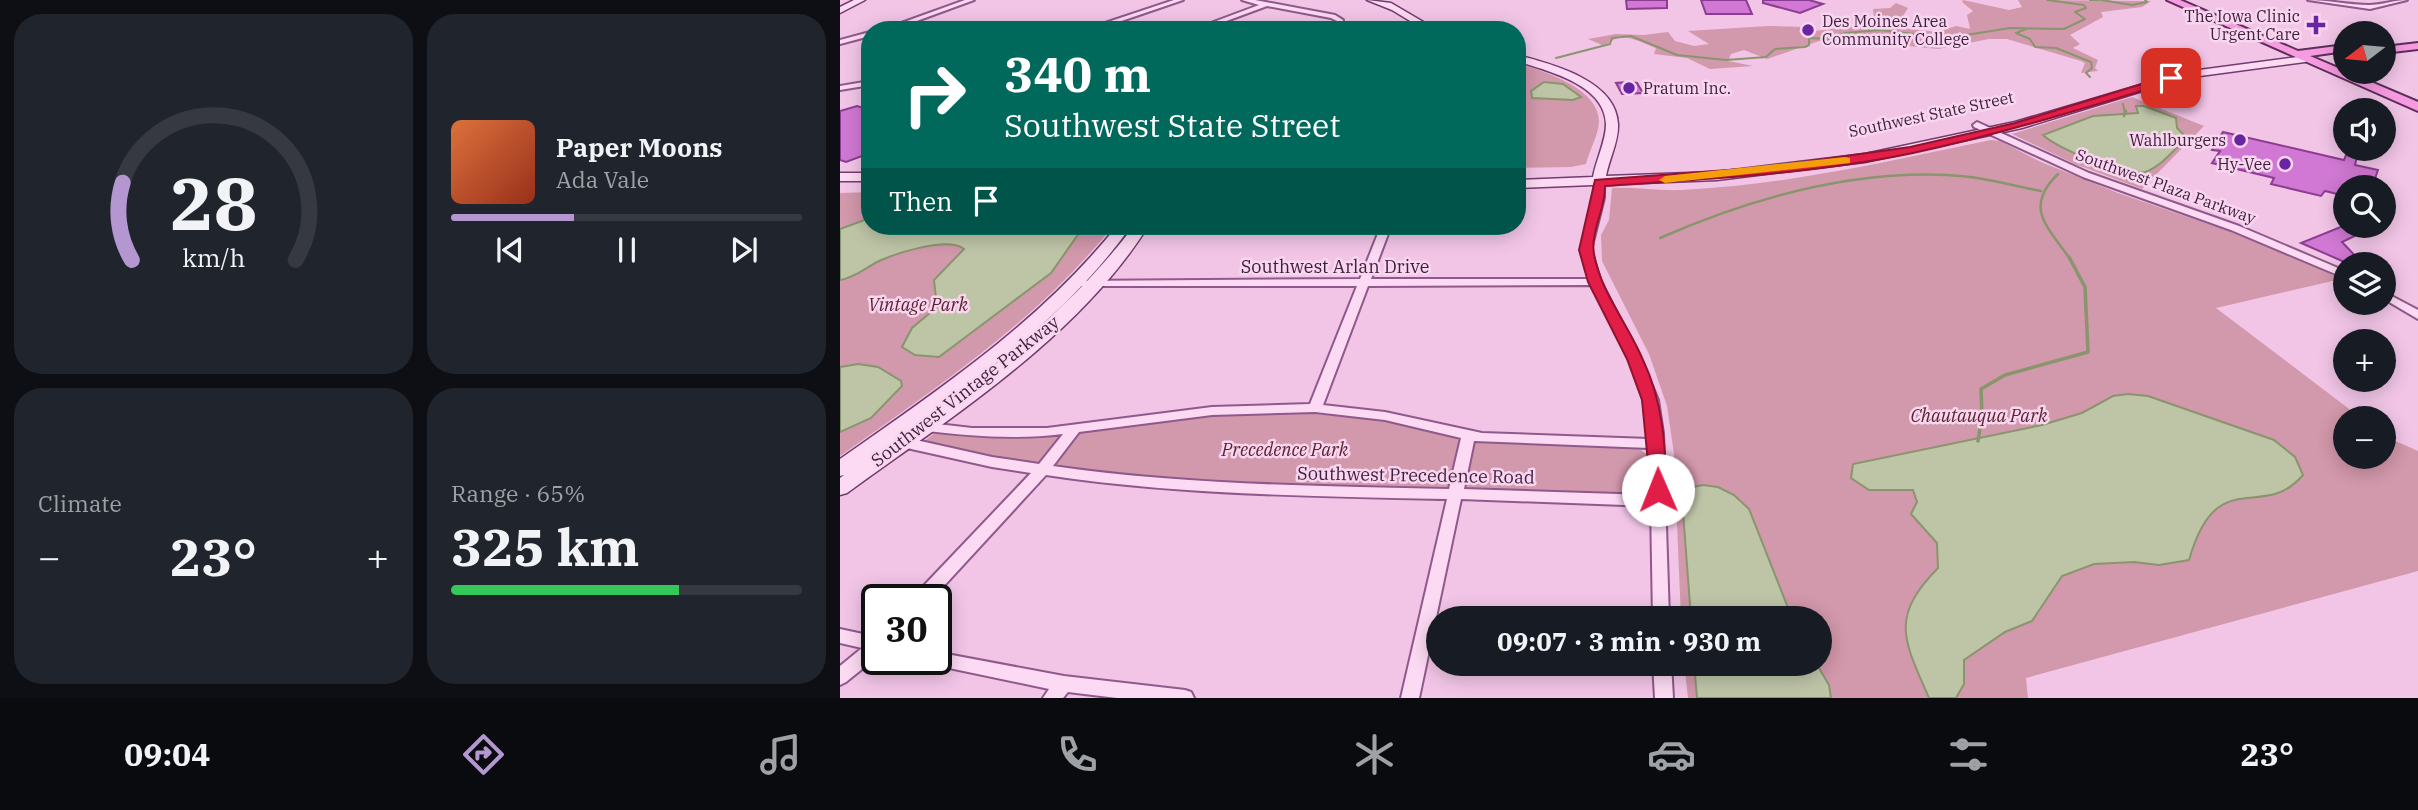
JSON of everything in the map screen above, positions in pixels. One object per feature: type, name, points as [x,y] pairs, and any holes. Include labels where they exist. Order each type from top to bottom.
[{"type":"main road","points":[[840,4],[849,0]]},
{"type":"main road","points":[[840,10],[861,0]]},
{"type":"main road","points":[[1371,0],[1397,7],[1413,21]]},
{"type":"main road","points":[[1385,0],[1409,8],[1421,21]]},
{"type":"main road","points":[[2172,0],[2333,64]]},
{"type":"main road","points":[[2187,0],[2418,107]]},
{"type":"main road","points":[[2396,43],[2418,40]]},
{"type":"main road","points":[[2396,49],[2418,46]]},
{"type":"main road","name":"Southwest State Street","points":[[1526,175],[1600,178],[1717,176],[1815,165],[1910,150],[1992,132],[2184,75],[2333,51]]},
{"type":"main road","name":"Southwest State Street","points":[[1526,183],[1600,178],[1827,153],[1977,125],[2161,72],[2333,55]]},
{"type":"main road","points":[[1526,61],[1567,75],[1592,90],[1605,103],[1612,122],[1600,178]]},
{"type":"main road","points":[[2381,84],[2418,100]]},
{"type":"main road","points":[[840,177],[861,177]]},
{"type":"main road","points":[[840,187],[861,186]]},
{"type":"main road","name":"Southwest Vintage Parkway","points":[[840,468],[1004,348],[1084,284],[1118,235]]},
{"type":"main road","name":"Southwest Vintage Parkway","points":[[840,488],[1032,341],[1132,235]]},
{"type":"street","points":[[911,21],[971,0]]},
{"type":"street","points":[[1116,21],[1180,0]]},
{"type":"street","points":[[1245,0],[1333,16],[1340,21]]},
{"type":"street","points":[[1220,21],[1278,0]]},
{"type":"street","points":[[2311,0],[2370,7],[2404,0]]},
{"type":"street","points":[[840,42],[861,36]]},
{"type":"street","points":[[840,88],[861,84]]},
{"type":"street","name":"Southwest Plaza Parkway","points":[[1977,125],[2086,175],[2235,228],[2333,270]]},
{"type":"street","points":[[1600,178],[1599,198],[1586,250],[1595,282],[1609,305],[1651,400],[1656,444],[1661,606]]},
{"type":"street","points":[[1315,408],[1382,235]]},
{"type":"street","name":"Southwest Arlan Drive","points":[[1084,284],[1595,282]]},
{"type":"street","points":[[2396,302],[2418,315]]},
{"type":"street","name":"Southwest Precedence Road","points":[[903,423],[985,433],[1074,430],[1212,411],[1315,408],[1385,416],[1468,436],[1524,441],[1656,444]]},
{"type":"street","points":[[936,584],[1041,471],[1074,430]]},
{"type":"street","points":[[1410,698],[1468,436]]},
{"type":"street","name":"Southwest Precedence Road","points":[[884,437],[977,461],[1041,471],[1239,489],[1658,501]]},
{"type":"street","points":[[840,636],[861,641]]},
{"type":"street","points":[[840,677],[861,659]]},
{"type":"street","points":[[952,663],[1058,691],[1178,697]]},
{"type":"street","points":[[1663,676],[1664,698]]},
{"type":"green space","points":[[1963,0],[2009,10],[2022,7],[2018,0],[2151,1],[2142,7],[2101,12],[2103,17],[2070,35],[2080,44],[2073,48],[2098,60],[2095,68],[2098,71],[2081,73],[2085,63],[2081,61],[2007,39],[1989,39],[1938,49],[1899,45],[1884,40],[1883,35],[1864,36],[1868,42],[1819,41],[1767,59],[1744,50],[1731,54],[1728,61],[1753,66],[1710,69],[1687,58],[1654,54],[1656,48],[1632,39],[1618,38],[1602,45],[1588,39],[1616,34],[1668,32],[1675,41],[1694,46],[1709,44],[1688,31],[1768,26],[1808,27],[1799,31],[1801,33],[1845,27],[1883,26],[1937,32],[1956,26],[1970,29],[1967,15],[1973,11]]},
{"type":"green space","points":[[1896,3],[1908,8],[1900,21],[1860,21],[1874,17],[1873,9],[1890,8]]},
{"type":"green space","points":[[1526,66],[1567,82],[1589,99],[1596,109],[1599,121],[1586,164],[1526,168]]},
{"type":"green space","points":[[2132,97],[2204,126],[2142,189],[2075,164],[2012,134]]},
{"type":"green space","name":"Chautauqua Park","points":[[1991,140],[2000,141],[2041,162],[2118,193],[2272,246],[2333,275],[2333,281],[2216,308],[2345,406],[2333,406],[2333,469],[2396,469],[2396,441],[2418,451],[2418,571],[2026,678],[2028,698],[1688,698],[1685,676],[1832,676],[1832,606],[1680,606],[1674,454],[1667,406],[1649,354],[1602,261],[1601,235],[1609,220],[1612,188],[1682,190],[1760,183],[1838,171]]},
{"type":"green space","name":"Vintage Park","points":[[861,192],[861,235],[1105,235],[1084,260],[1019,322],[949,378],[840,456],[840,193]]},
{"type":"green space","name":"Precedence Park","points":[[1277,411],[1379,419],[1473,441],[1638,448],[1649,456],[1648,489],[1634,496],[1277,487],[1099,473],[1010,460],[923,442],[936,432],[979,435],[1064,433]]},
{"type":"shaded area","points":[[1544,82],[1563,84],[1581,97],[1573,100],[1532,98],[1531,91]]},
{"type":"shaded area","points":[[2136,106],[2144,106],[2176,118],[2177,128],[2187,138],[2162,162],[2145,172],[2122,170],[2092,161],[2043,135],[2093,116],[2138,113]]},
{"type":"shaded area","points":[[861,221],[861,235],[1078,235],[1051,273],[939,357],[915,355],[902,347],[912,328],[937,307],[934,280],[964,249],[946,244],[910,250],[879,261],[856,275],[840,280],[840,229]]},
{"type":"shaded area","points":[[858,364],[878,367],[901,381],[902,386],[871,418],[840,432],[840,367]]},
{"type":"shaded area","points":[[2113,396],[2148,396],[2274,440],[2295,457],[2303,475],[2287,488],[2272,495],[2227,503],[2213,512],[2200,530],[2189,560],[2159,565],[2134,562],[2094,564],[2062,576],[2032,621],[2005,632],[1964,660],[1964,684],[1956,698],[1929,698],[1913,660],[1906,630],[1912,601],[1938,568],[1937,543],[1911,514],[1917,502],[1913,490],[1869,490],[1851,478],[1853,464],[2042,425],[2082,413]]},
{"type":"shaded area","points":[[1703,485],[1718,487],[1734,495],[1749,509],[1787,606],[1690,606],[1683,512],[1688,488]]},
{"type":"shaded area","points":[[1695,676],[1824,676],[1829,685],[1831,698],[1697,698]]},
{"type":"building","points":[[1626,0],[1667,0],[1667,8],[1627,9]]},
{"type":"building","points":[[1701,0],[1746,0],[1752,14],[1706,14]]},
{"type":"building","points":[[1763,0],[1809,0],[1823,4],[1800,13],[1763,3]]},
{"type":"building","name":"Pratum Inc.","points":[[1616,83],[1637,83],[1643,93],[1622,94]]},
{"type":"building","points":[[861,107],[861,156],[846,162],[840,160],[840,111]]},
{"type":"building","name":"Hy-Vee","points":[[2223,132],[2333,157],[2333,161],[2356,161],[2355,165],[2378,170],[2376,175],[2333,175],[2333,193],[2325,191],[2321,196],[2271,184],[2274,178],[2212,163],[2220,151],[2212,150]]},
{"type":"building","points":[[2333,230],[2333,238],[2350,238],[2342,242],[2352,252],[2333,252],[2333,257],[2301,243]]},
{"type":"waterway","points":[[1556,58],[1610,44],[1612,38],[1631,36],[1677,55],[1726,60],[1766,57],[1775,49],[1805,47],[1809,45],[1809,38],[1832,39],[1845,33],[1880,30],[1947,38],[2010,28],[2064,29],[2085,19],[2075,12],[2086,8],[2084,5],[2047,0]]},
{"type":"waterway","points":[[2090,0],[2099,0]]},
{"type":"waterway","points":[[2101,0],[2132,5],[2147,2],[2145,0]]},
{"type":"waterway","points":[[2026,29],[2016,33],[2030,39],[2035,47],[2056,48],[2091,62],[2092,68],[2086,73],[2090,77]]},
{"type":"waterway","points":[[2123,104],[2125,113]]},
{"type":"waterway","points":[[2124,116],[2126,111]]},
{"type":"waterway","points":[[2074,159],[2088,157]]},
{"type":"waterway","points":[[2058,174],[2042,197],[2041,207],[2047,227],[2070,259]]},
{"type":"waterway","points":[[1660,238],[1764,200],[1800,190],[1872,178],[1946,175],[2041,191]]},
{"type":"waterway","points":[[1978,441],[1982,416],[1981,389],[2005,375],[2088,352],[2085,287],[2069,257]]},
{"type":"slow traffic","points":[[1665,180],[1845,161]]},
{"type":"place","name":"The Iowa Clinic Urgent Care","points":[[2316,25]]},
{"type":"place","name":"Des Moines Area Community College","points":[[1808,30]]},
{"type":"place","name":"Pratum Inc.","points":[[1629,88]]},
{"type":"place","name":"Wahlburgers","points":[[2240,140]]},
{"type":"place","name":"Hy-Vee","points":[[2285,164]]},
{"type":"route","points":[[1658,490],[1656,433],[1651,400],[1635,359],[1595,282],[1586,250],[1599,198],[1599,183],[1768,171],[1910,150],[2051,116],[2171,78]]}]
